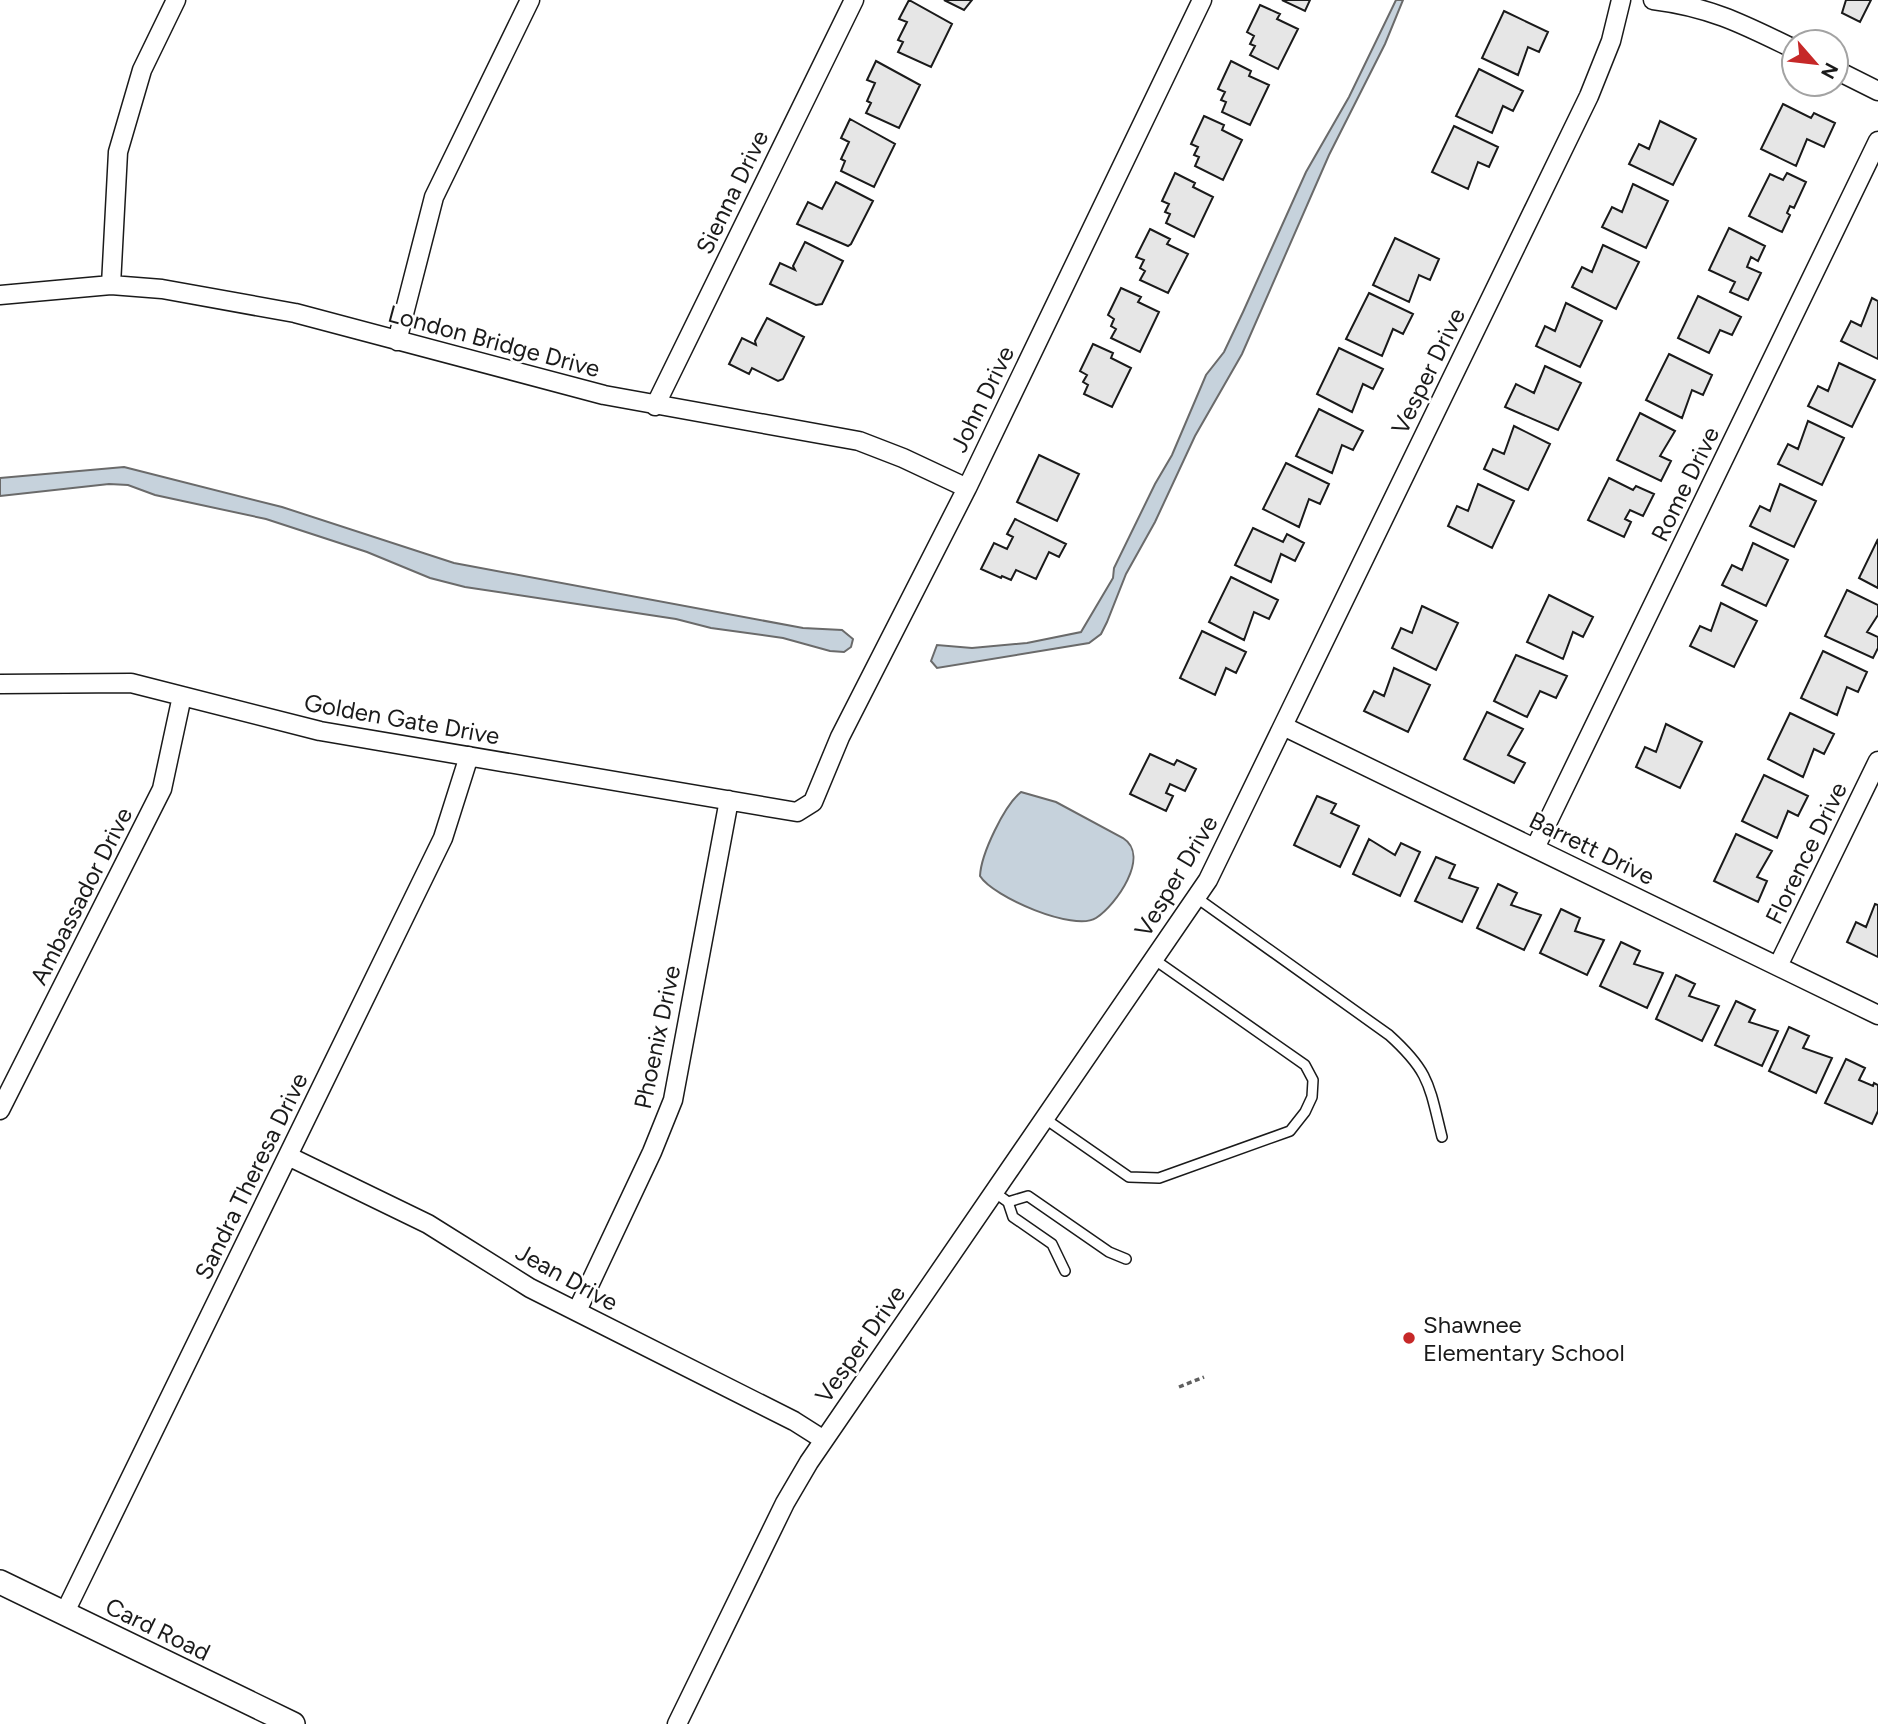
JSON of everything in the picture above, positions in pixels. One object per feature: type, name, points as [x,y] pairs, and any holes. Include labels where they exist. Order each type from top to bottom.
[{"type":"street","points":[[111,285],[118,152],[142,70],[176,0]]},
{"type":"street","points":[[397,341],[434,197],[530,0]]},
{"type":"street","name":"Sienna Drive","points":[[655,406],[854,0]]},
{"type":"street","name":"John Drive","points":[[797,812],[813,802],[840,737],[967,488],[1202,0]]},
{"type":"street","name":"Vesper Drive","points":[[677,1724],[785,1503],[824,1440],[1001,1197],[1044,1118],[1197,898],[1590,96],[1611,41],[1620,0]]},
{"type":"street","points":[[1653,0],[1689,4],[1717,12],[1780,42]]},
{"type":"street","points":[[1850,77],[1878,91]]},
{"type":"street","name":"Rome Drive","points":[[1535,848],[1878,141]]},
{"type":"street","name":"London Bridge Drive","points":[[0,295],[111,285],[162,289],[295,313],[655,406],[859,441],[967,488]]},
{"type":"street","name":"Golden Gate Drive","points":[[0,684],[131,683],[320,731],[797,812]]},
{"type":"street","name":"Ambassador Drive","points":[[0,1110],[162,789],[182,696]]},
{"type":"street","name":"Barrett Drive","points":[[1283,726],[1878,1015]]},
{"type":"street","name":"Sandra Theresa Drive","points":[[65,1612],[443,838],[469,756]]},
{"type":"street","name":"Florence Drive","points":[[1779,966],[1878,761]]},
{"type":"street","name":"Phoenix Drive","points":[[577,1311],[652,1152],[673,1100],[729,800]]},
{"type":"street","name":"Jean Drive","points":[[288,1156],[428,1224],[530,1289],[794,1421],[824,1440]]},
{"type":"street","name":"Card Road","points":[[0,1581],[293,1724]]},
{"type":"lane","points":[[1197,898],[1388,1035],[1409,1054],[1426,1076],[1442,1137]]},
{"type":"lane","points":[[1044,1118],[1129,1177],[1146,1180],[1159,1178],[1290,1131],[1305,1112],[1312,1097],[1313,1080],[1305,1065],[1154,960]]},
{"type":"lane","points":[[1065,1271],[1052,1244],[1013,1217],[1001,1197],[1028,1196],[1109,1252],[1126,1259]]},
{"type":"path","points":[[1179,1387],[1204,1377]]},
{"type":"shaded area","points":[[1396,0],[1403,0],[1385,44],[1329,155],[1242,354],[1195,436],[1155,522],[1126,574],[1101,634],[1089,643],[937,668],[931,661],[937,645],[972,648],[1027,643],[1081,632],[1113,578],[1114,568],[1172,455],[1206,375],[1224,352],[1306,172],[1349,97]]},
{"type":"shaded area","points":[[124,467],[282,507],[454,563],[803,628],[842,630],[853,639],[851,647],[844,652],[830,651],[783,638],[711,628],[676,619],[465,587],[430,578],[367,552],[266,519],[155,495],[128,485],[109,484],[0,496],[0,478]]},
{"type":"shaded area","points":[[1021,792],[1056,802],[1123,838],[1131,846],[1132,868],[1128,880],[1113,903],[1096,918],[1085,921],[1070,920],[1035,910],[1001,893],[980,876],[984,856],[994,831]]},
{"type":"building","points":[[909,0],[952,24],[931,67],[898,52],[903,42],[898,40],[907,22],[899,19]]},
{"type":"building","points":[[944,0],[972,0],[964,10]]},
{"type":"building","points":[[1282,0],[1310,0],[1305,11]]},
{"type":"building","points":[[1846,0],[1871,0],[1860,22],[1842,13]]},
{"type":"building","points":[[1260,5],[1280,14],[1277,19],[1298,29],[1278,69],[1250,55],[1255,46],[1250,44],[1254,36],[1247,32]]},
{"type":"building","points":[[1504,11],[1548,32],[1539,52],[1528,47],[1518,75],[1482,58]]},
{"type":"building","points":[[876,61],[920,85],[899,128],[866,113],[871,103],[867,101],[875,83],[867,80]]},
{"type":"building","points":[[1231,61],[1251,71],[1249,76],[1269,85],[1250,125],[1222,112],[1226,102],[1221,100],[1225,92],[1218,89]]},
{"type":"building","points":[[1479,69],[1523,91],[1513,111],[1503,106],[1492,133],[1456,116]]},
{"type":"building","points":[[1783,104],[1811,118],[1814,113],[1835,123],[1824,147],[1807,139],[1796,166],[1761,149]]},
{"type":"building","points":[[1204,116],[1224,125],[1222,130],[1242,140],[1223,180],[1195,166],[1199,157],[1194,155],[1198,147],[1191,144]]},
{"type":"building","points":[[850,119],[895,144],[874,187],[841,171],[845,161],[841,159],[849,142],[841,138]]},
{"type":"building","points":[[1660,121],[1696,139],[1673,185],[1629,164],[1639,144],[1649,149]]},
{"type":"building","points":[[1454,126],[1498,147],[1489,167],[1478,162],[1468,189],[1432,172]]},
{"type":"building","points":[[1175,173],[1195,183],[1193,187],[1213,197],[1194,237],[1166,223],[1170,214],[1165,212],[1169,204],[1162,201]]},
{"type":"building","points":[[1787,173],[1806,182],[1794,208],[1790,206],[1787,213],[1790,215],[1782,232],[1749,216],[1770,174],[1783,180]]},
{"type":"building","points":[[836,182],[873,201],[848,246],[797,224],[808,202],[822,209]]},
{"type":"building","points":[[1633,184],[1668,201],[1646,248],[1602,227],[1612,207],[1622,212]]},
{"type":"building","points":[[1729,228],[1765,246],[1758,261],[1751,257],[1747,267],[1761,273],[1748,300],[1730,292],[1735,282],[1709,270]]},
{"type":"building","points":[[1150,229],[1170,239],[1167,244],[1188,254],[1168,293],[1140,280],[1145,271],[1140,268],[1144,260],[1136,257]]},
{"type":"building","points":[[1395,238],[1439,259],[1430,280],[1419,275],[1409,302],[1373,285]]},
{"type":"building","points":[[805,242],[843,261],[822,304],[816,305],[770,284],[780,263],[795,270],[793,266]]},
{"type":"building","points":[[1603,245],[1639,262],[1616,309],[1572,287],[1582,267],[1592,272]]},
{"type":"building","points":[[1121,288],[1141,297],[1138,302],[1159,312],[1140,352],[1111,338],[1116,329],[1111,326],[1114,319],[1108,315]]},
{"type":"building","points":[[1369,293],[1413,314],[1403,334],[1393,329],[1382,356],[1346,339]]},
{"type":"building","points":[[1698,296],[1741,317],[1732,335],[1720,330],[1709,353],[1678,338]]},
{"type":"building","points":[[1872,298],[1878,301],[1878,359],[1841,341],[1851,321],[1861,326]]},
{"type":"building","points":[[1566,303],[1602,321],[1580,367],[1536,346],[1545,326],[1555,331]]},
{"type":"building","points":[[767,318],[804,337],[783,379],[778,381],[752,368],[749,374],[729,364],[742,338],[756,345],[755,341]]},
{"type":"building","points":[[1093,344],[1113,353],[1111,358],[1131,368],[1112,407],[1084,394],[1088,385],[1083,382],[1087,375],[1080,371]]},
{"type":"building","points":[[1339,348],[1383,369],[1373,389],[1363,384],[1352,412],[1317,394]]},
{"type":"building","points":[[1669,354],[1712,375],[1703,395],[1692,390],[1682,418],[1646,400]]},
{"type":"building","points":[[1839,363],[1875,380],[1852,427],[1808,406],[1818,386],[1828,391]]},
{"type":"building","points":[[1545,366],[1581,383],[1558,430],[1505,407],[1516,384],[1534,393]]},
{"type":"building","points":[[1319,409],[1363,431],[1353,450],[1342,445],[1332,473],[1296,456]]},
{"type":"building","points":[[1640,413],[1675,431],[1660,456],[1671,461],[1661,481],[1617,460]]},
{"type":"building","points":[[1808,421],[1844,438],[1822,485],[1778,464],[1788,444],[1798,449]]},
{"type":"building","points":[[1514,426],[1550,444],[1528,490],[1484,469],[1493,449],[1504,454]]},
{"type":"building","points":[[1039,455],[1079,474],[1057,521],[1017,502]]},
{"type":"building","points":[[1286,463],[1329,484],[1320,504],[1309,499],[1299,527],[1263,509]]},
{"type":"building","points":[[1609,478],[1633,490],[1636,486],[1654,494],[1643,516],[1630,510],[1625,519],[1631,522],[1624,537],[1588,520]]},
{"type":"building","points":[[1478,484],[1514,501],[1492,548],[1448,526],[1457,506],[1468,511]]},
{"type":"building","points":[[1780,484],[1816,501],[1794,547],[1750,526],[1760,506],[1770,511]]},
{"type":"building","points":[[1015,519],[1066,544],[1059,557],[1049,552],[1036,579],[1016,570],[1011,580],[981,569],[994,543],[1007,549],[1013,537],[1007,534]]},
{"type":"building","points":[[1253,528],[1283,542],[1287,534],[1304,543],[1295,561],[1281,554],[1271,582],[1235,565]]},
{"type":"building","points":[[1878,539],[1878,588],[1859,578]]},
{"type":"building","points":[[1753,543],[1788,560],[1766,606],[1722,585],[1732,565],[1742,570]]},
{"type":"building","points":[[1231,577],[1278,600],[1269,619],[1254,612],[1244,640],[1209,622]]},
{"type":"building","points":[[1847,590],[1878,605],[1878,615],[1867,632],[1878,637],[1878,648],[1873,658],[1825,636]]},
{"type":"building","points":[[1549,595],[1593,617],[1583,637],[1573,632],[1563,659],[1527,642]]},
{"type":"building","points":[[1721,603],[1757,621],[1734,667],[1690,646],[1700,626],[1711,631]]},
{"type":"building","points":[[1422,606],[1458,623],[1436,670],[1392,648],[1401,628],[1412,633]]},
{"type":"building","points":[[1202,631],[1246,652],[1236,673],[1226,668],[1215,695],[1180,678]]},
{"type":"building","points":[[1823,651],[1867,672],[1858,692],[1847,687],[1837,715],[1801,698]]},
{"type":"building","points":[[1516,655],[1567,676],[1556,698],[1540,691],[1527,717],[1494,701]]},
{"type":"building","points":[[1394,668],[1430,685],[1408,732],[1364,711],[1374,691],[1384,696]]},
{"type":"building","points":[[1487,712],[1523,729],[1508,755],[1525,763],[1514,783],[1464,759]]},
{"type":"building","points":[[1790,713],[1834,734],[1824,754],[1814,749],[1803,777],[1768,759]]},
{"type":"building","points":[[1666,724],[1702,742],[1680,788],[1636,767],[1645,747],[1656,752]]},
{"type":"building","points":[[1150,754],[1174,765],[1177,760],[1196,769],[1185,791],[1170,784],[1166,793],[1173,796],[1166,811],[1130,794]]},
{"type":"building","points":[[1764,775],[1808,796],[1798,816],[1788,811],[1777,838],[1742,821]]},
{"type":"building","points":[[1317,796],[1336,804],[1331,813],[1359,826],[1340,867],[1294,845]]},
{"type":"building","points":[[1736,834],[1772,851],[1757,877],[1767,881],[1758,902],[1714,881]]},
{"type":"building","points":[[1369,839],[1395,855],[1401,843],[1420,852],[1400,896],[1353,874]]},
{"type":"building","points":[[1436,857],[1455,865],[1449,878],[1478,888],[1462,922],[1415,901]]},
{"type":"building","points":[[1498,884],[1517,893],[1511,905],[1541,915],[1524,950],[1477,928]]},
{"type":"building","points":[[1875,904],[1878,905],[1878,957],[1847,942],[1856,922],[1866,927]]},
{"type":"building","points":[[1561,909],[1580,918],[1575,931],[1604,940],[1587,975],[1540,953]]},
{"type":"building","points":[[1621,942],[1640,951],[1634,964],[1663,973],[1647,1008],[1600,986]]},
{"type":"building","points":[[1676,975],[1695,984],[1689,996],[1719,1006],[1702,1041],[1656,1019]]},
{"type":"building","points":[[1736,1001],[1755,1010],[1749,1022],[1778,1031],[1762,1066],[1715,1045]]},
{"type":"building","points":[[1789,1027],[1809,1036],[1803,1048],[1832,1058],[1816,1093],[1769,1071]]},
{"type":"building","points":[[1846,1059],[1865,1068],[1859,1080],[1873,1086],[1874,1083],[1878,1085],[1878,1111],[1872,1124],[1825,1103]]},
{"type":"place","name":"Shawnee Elementary School","points":[[1409,1338]]}]
